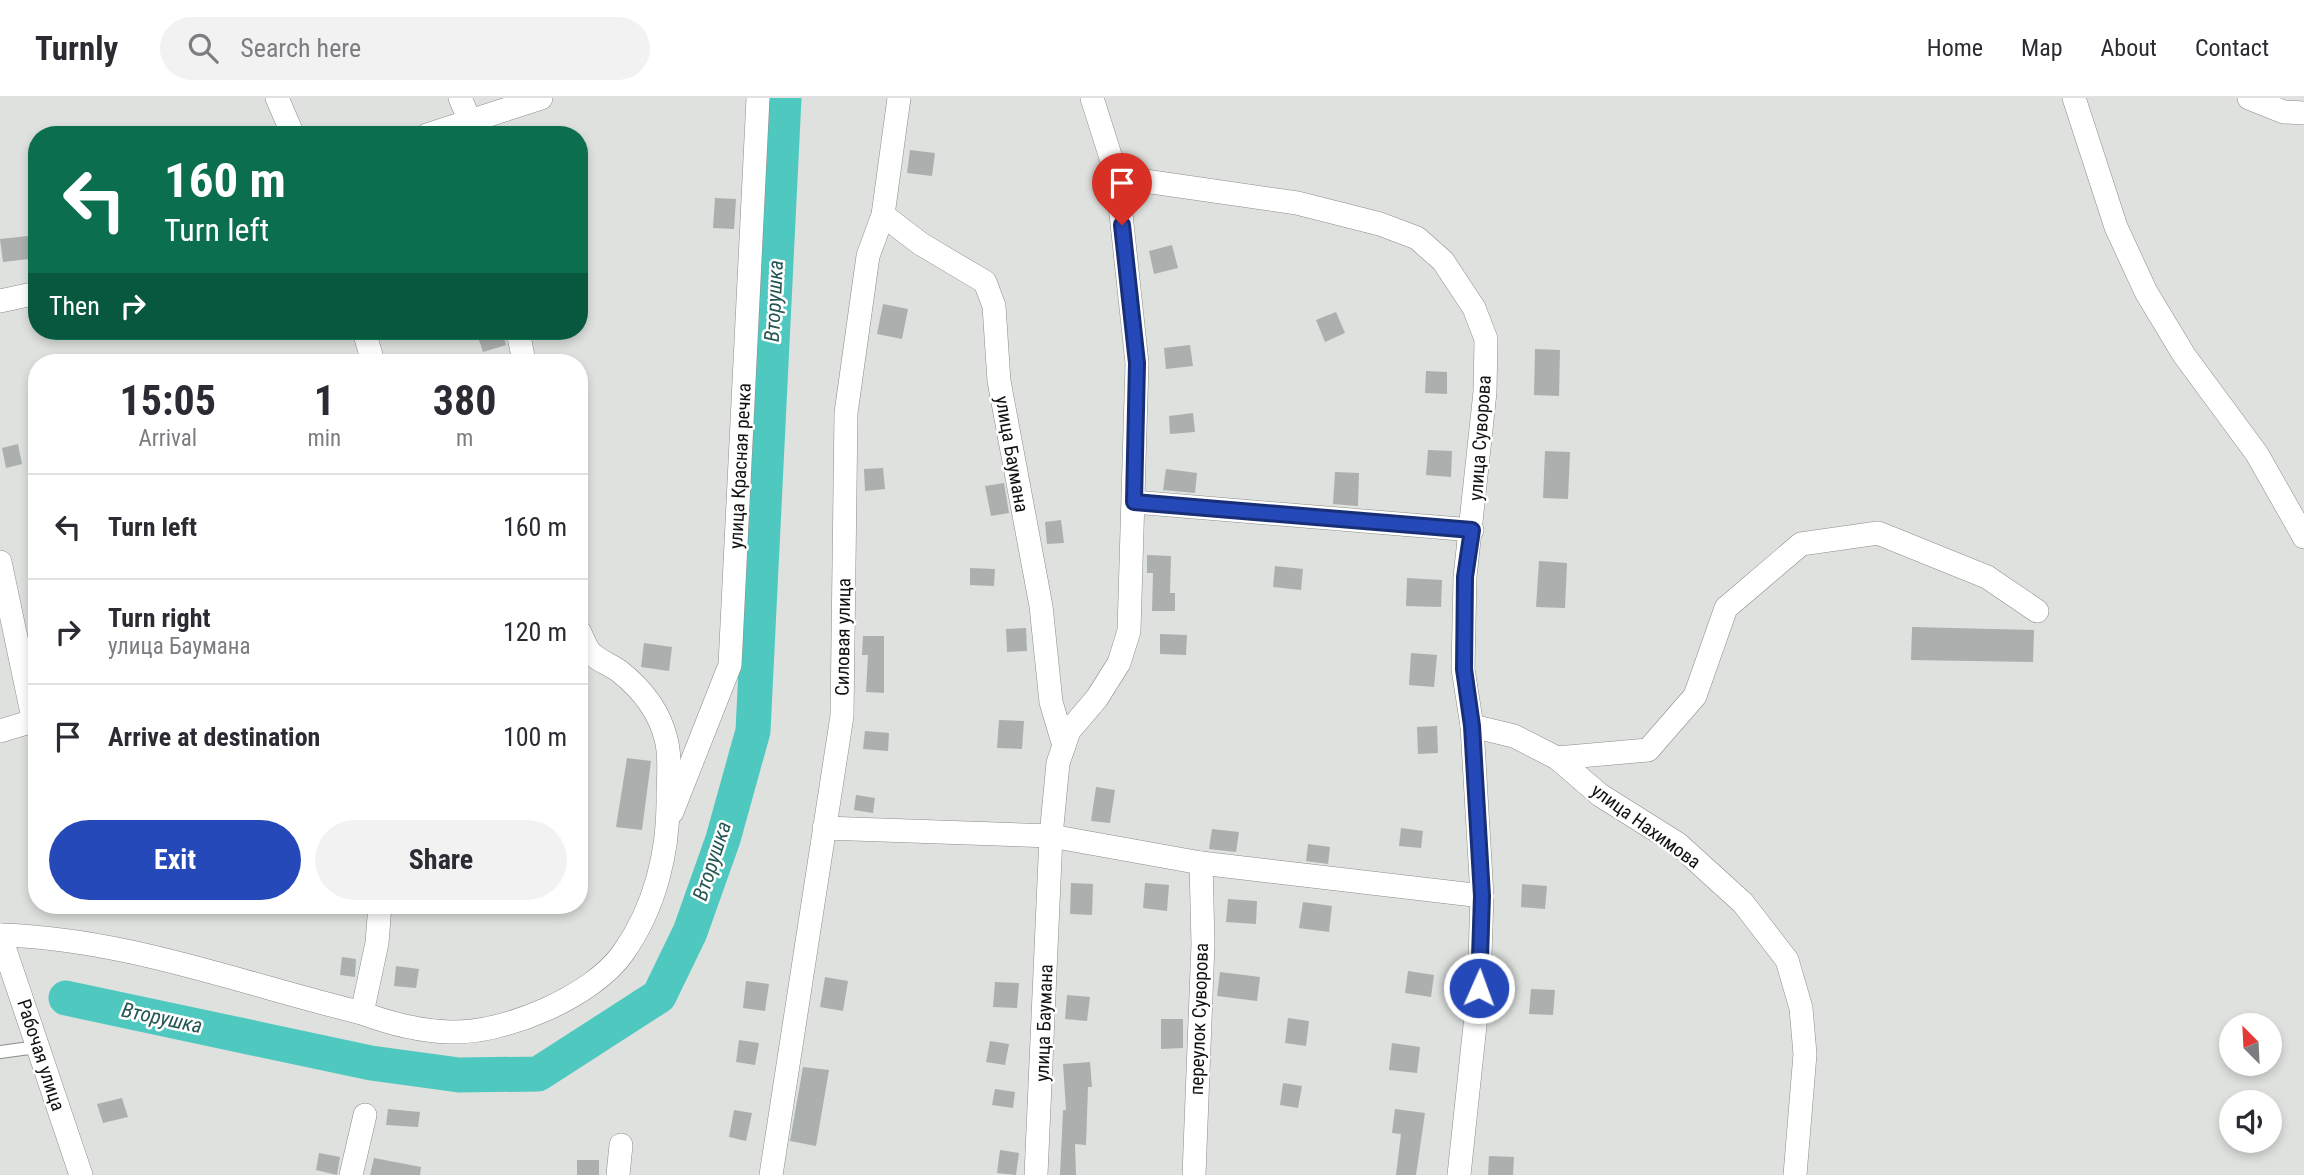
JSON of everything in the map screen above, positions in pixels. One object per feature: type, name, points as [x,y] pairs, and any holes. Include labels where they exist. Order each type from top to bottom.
[{"type":"street","points":[[277,98],[289,126]]},
{"type":"street","points":[[460,98],[473,126]]},
{"type":"street","points":[[475,126],[541,98]]},
{"type":"street","name":"улица Красная речка","points":[[668,822],[730,665],[758,98]]},
{"type":"street","name":"Силовая улица","points":[[771,1175],[842,716],[846,413],[868,256],[883,215],[899,98]]},
{"type":"street","name":"улица Баумана","points":[[1037,1175],[1051,836],[1058,763],[1069,731],[1097,698],[1119,663],[1129,631],[1137,363],[1117,177],[1091,98]]},
{"type":"street","points":[[2074,98],[2116,227],[2146,292],[2185,355],[2257,454],[2304,537]]},
{"type":"street","points":[[2249,98],[2284,112],[2304,113]]},
{"type":"street","name":"улица Суворова","points":[[1117,177],[1204,188],[1321,209],[1380,224],[1417,238],[1443,261],[1474,308],[1486,339],[1485,392],[1465,577],[1464,669],[1472,726],[1482,896],[1479,988],[1459,1175]]},
{"type":"street","name":"улица Баумана","points":[[883,215],[921,244],[985,282],[994,306],[999,382],[1041,606],[1051,702],[1064,746]]},
{"type":"street","points":[[0,301],[28,295]]},
{"type":"street","points":[[1134,502],[1472,530]]},
{"type":"street","points":[[1557,758],[1648,750],[1695,696],[1726,608],[1801,544],[1878,533],[1987,577],[2037,611]]},
{"type":"street","points":[[0,562],[28,694]]},
{"type":"street","points":[[0,935],[51,936],[122,950],[362,1013],[398,1027],[452,1032],[511,1022],[546,1009],[598,980],[623,954],[643,919],[660,872],[668,822],[667,741],[657,714],[642,691],[591,654],[588,648]]},
{"type":"street","points":[[0,731],[28,723]]},
{"type":"street","name":"улица Нахимова","points":[[1472,726],[1514,736],[1557,758],[1600,795],[1678,844],[1743,903],[1787,961],[1801,1008],[1805,1054],[1795,1175]]},
{"type":"street","points":[[824,828],[1051,836],[1201,863],[1482,896]]},
{"type":"street","name":"переулок Суворова","points":[[1194,1175],[1203,944],[1201,863]]},
{"type":"street","points":[[362,1013],[377,943],[379,914]]},
{"type":"street","name":"Рабочая улица","points":[[0,935],[81,1175]]},
{"type":"street","points":[[351,1175],[365,1115]]},
{"type":"street","points":[[618,1175],[621,1145]]},
{"type":"lane","points":[[0,1052],[37,1047]]},
{"type":"building","points":[[910,150],[935,153],[932,176],[907,173]]},
{"type":"building","points":[[715,198],[736,199],[734,229],[713,228]]},
{"type":"building","points":[[28,236],[28,259],[3,262],[0,239]]},
{"type":"building","points":[[1172,245],[1178,268],[1154,274],[1149,251]]},
{"type":"building","points":[[883,304],[908,309],[902,339],[877,334]]},
{"type":"building","points":[[1336,312],[1345,333],[1325,342],[1316,320]]},
{"type":"building","points":[[479,340],[505,340],[506,345],[483,352]]},
{"type":"building","points":[[1190,345],[1193,366],[1166,369],[1164,348]]},
{"type":"building","points":[[1535,349],[1560,350],[1559,396],[1534,395]]},
{"type":"building","points":[[1426,371],[1447,372],[1447,394],[1425,393]]},
{"type":"building","points":[[1193,413],[1195,432],[1170,434],[1169,416]]},
{"type":"building","points":[[18,444],[22,464],[6,468],[2,448]]},
{"type":"building","points":[[1428,450],[1452,451],[1451,477],[1426,475]]},
{"type":"building","points":[[1545,451],[1570,452],[1568,499],[1543,498]]},
{"type":"building","points":[[883,468],[885,489],[865,491],[864,469]]},
{"type":"building","points":[[1166,469],[1197,473],[1195,493],[1163,490]]},
{"type":"building","points":[[1335,472],[1359,473],[1358,506],[1333,504]]},
{"type":"building","points":[[1004,483],[1009,513],[991,516],[985,486]]},
{"type":"building","points":[[1061,520],[1064,543],[1047,544],[1045,522]]},
{"type":"building","points":[[1147,555],[1171,556],[1170,593],[1175,593],[1175,611],[1152,611],[1153,573],[1147,573]]},
{"type":"building","points":[[1539,561],[1567,563],[1565,608],[1536,607]]},
{"type":"building","points":[[1275,566],[1303,569],[1301,590],[1273,587]]},
{"type":"building","points":[[970,568],[995,569],[994,586],[970,585]]},
{"type":"building","points":[[1407,578],[1442,580],[1441,607],[1406,606]]},
{"type":"building","points":[[1912,627],[2034,630],[2033,662],[1911,660]]},
{"type":"building","points":[[1026,628],[1027,651],[1007,652],[1006,629]]},
{"type":"building","points":[[1160,634],[1187,635],[1186,655],[1160,654]]},
{"type":"building","points":[[863,636],[884,636],[884,693],[866,692],[868,655],[862,655]]},
{"type":"building","points":[[644,643],[672,647],[669,671],[641,667]]},
{"type":"building","points":[[1411,653],[1437,655],[1434,687],[1409,685]]},
{"type":"building","points":[[999,720],[1024,721],[1022,749],[997,748]]},
{"type":"building","points":[[1437,726],[1438,753],[1418,754],[1417,727]]},
{"type":"building","points":[[865,731],[889,733],[888,751],[863,749]]},
{"type":"building","points":[[627,758],[651,761],[642,830],[616,827]]},
{"type":"building","points":[[1096,787],[1115,790],[1110,823],[1091,821]]},
{"type":"building","points":[[856,795],[875,798],[873,813],[854,810]]},
{"type":"building","points":[[1401,828],[1423,831],[1421,848],[1399,846]]},
{"type":"building","points":[[1212,829],[1239,832],[1236,852],[1209,849]]},
{"type":"building","points":[[1308,844],[1330,847],[1328,864],[1306,861]]},
{"type":"building","points":[[1071,883],[1093,884],[1092,915],[1070,914]]},
{"type":"building","points":[[1145,883],[1169,885],[1167,911],[1143,908]]},
{"type":"building","points":[[1522,884],[1547,886],[1545,909],[1521,907]]},
{"type":"building","points":[[1228,899],[1257,901],[1256,924],[1226,922]]},
{"type":"building","points":[[1303,902],[1332,906],[1329,932],[1299,928]]},
{"type":"building","points":[[342,957],[356,959],[355,977],[340,975]]},
{"type":"building","points":[[396,966],[419,969],[416,988],[394,986]]},
{"type":"building","points":[[1408,971],[1434,975],[1431,997],[1405,993]]},
{"type":"building","points":[[1220,972],[1260,977],[1257,1001],[1217,996]]},
{"type":"building","points":[[825,977],[848,981],[843,1011],[820,1007]]},
{"type":"building","points":[[746,981],[769,984],[765,1011],[743,1008]]},
{"type":"building","points":[[995,982],[1019,983],[1017,1008],[993,1007]]},
{"type":"building","points":[[1531,989],[1555,990],[1553,1015],[1529,1014]]},
{"type":"building","points":[[1067,995],[1090,997],[1087,1021],[1065,1019]]},
{"type":"building","points":[[1288,1018],[1309,1021],[1306,1046],[1285,1043]]},
{"type":"building","points":[[1161,1019],[1183,1019],[1183,1048],[1161,1049]]},
{"type":"building","points":[[739,1040],[759,1043],[755,1065],[736,1062]]},
{"type":"building","points":[[990,1041],[1009,1044],[1005,1065],[986,1062]]},
{"type":"building","points":[[1392,1043],[1420,1047],[1417,1073],[1389,1070]]},
{"type":"building","points":[[1090,1062],[1092,1087],[1088,1087],[1086,1145],[1075,1144],[1076,1175],[1060,1175],[1063,1110],[1066,1110],[1063,1064]]},
{"type":"building","points":[[803,1067],[829,1070],[816,1146],[790,1141]]},
{"type":"building","points":[[1283,1083],[1302,1086],[1298,1108],[1280,1105]]},
{"type":"building","points":[[995,1089],[1015,1092],[1013,1108],[992,1105]]},
{"type":"building","points":[[122,1098],[128,1117],[103,1123],[97,1104]]},
{"type":"building","points":[[388,1109],[420,1112],[418,1127],[386,1125]]},
{"type":"building","points":[[1395,1109],[1425,1113],[1416,1175],[1396,1175],[1401,1134],[1392,1133]]},
{"type":"building","points":[[734,1110],[752,1113],[746,1141],[729,1137]]},
{"type":"building","points":[[1000,1150],[1019,1153],[1016,1175],[997,1173]]},
{"type":"building","points":[[319,1153],[340,1157],[337,1175],[316,1170]]},
{"type":"building","points":[[1489,1156],[1514,1157],[1513,1175],[1488,1175]]},
{"type":"building","points":[[374,1158],[421,1167],[420,1175],[370,1175]]},
{"type":"building","points":[[577,1160],[599,1160],[599,1175],[577,1175]]},
{"type":"waterway","name":"Вторушка","points":[[66,998],[371,1063],[459,1075],[538,1074],[659,996],[690,932],[723,839],[753,731],[784,98]]},
{"type":"route","points":[[1122,225],[1137,363],[1134,502],[1472,530],[1465,577],[1464,669],[1472,726],[1482,896],[1479,988]]}]
